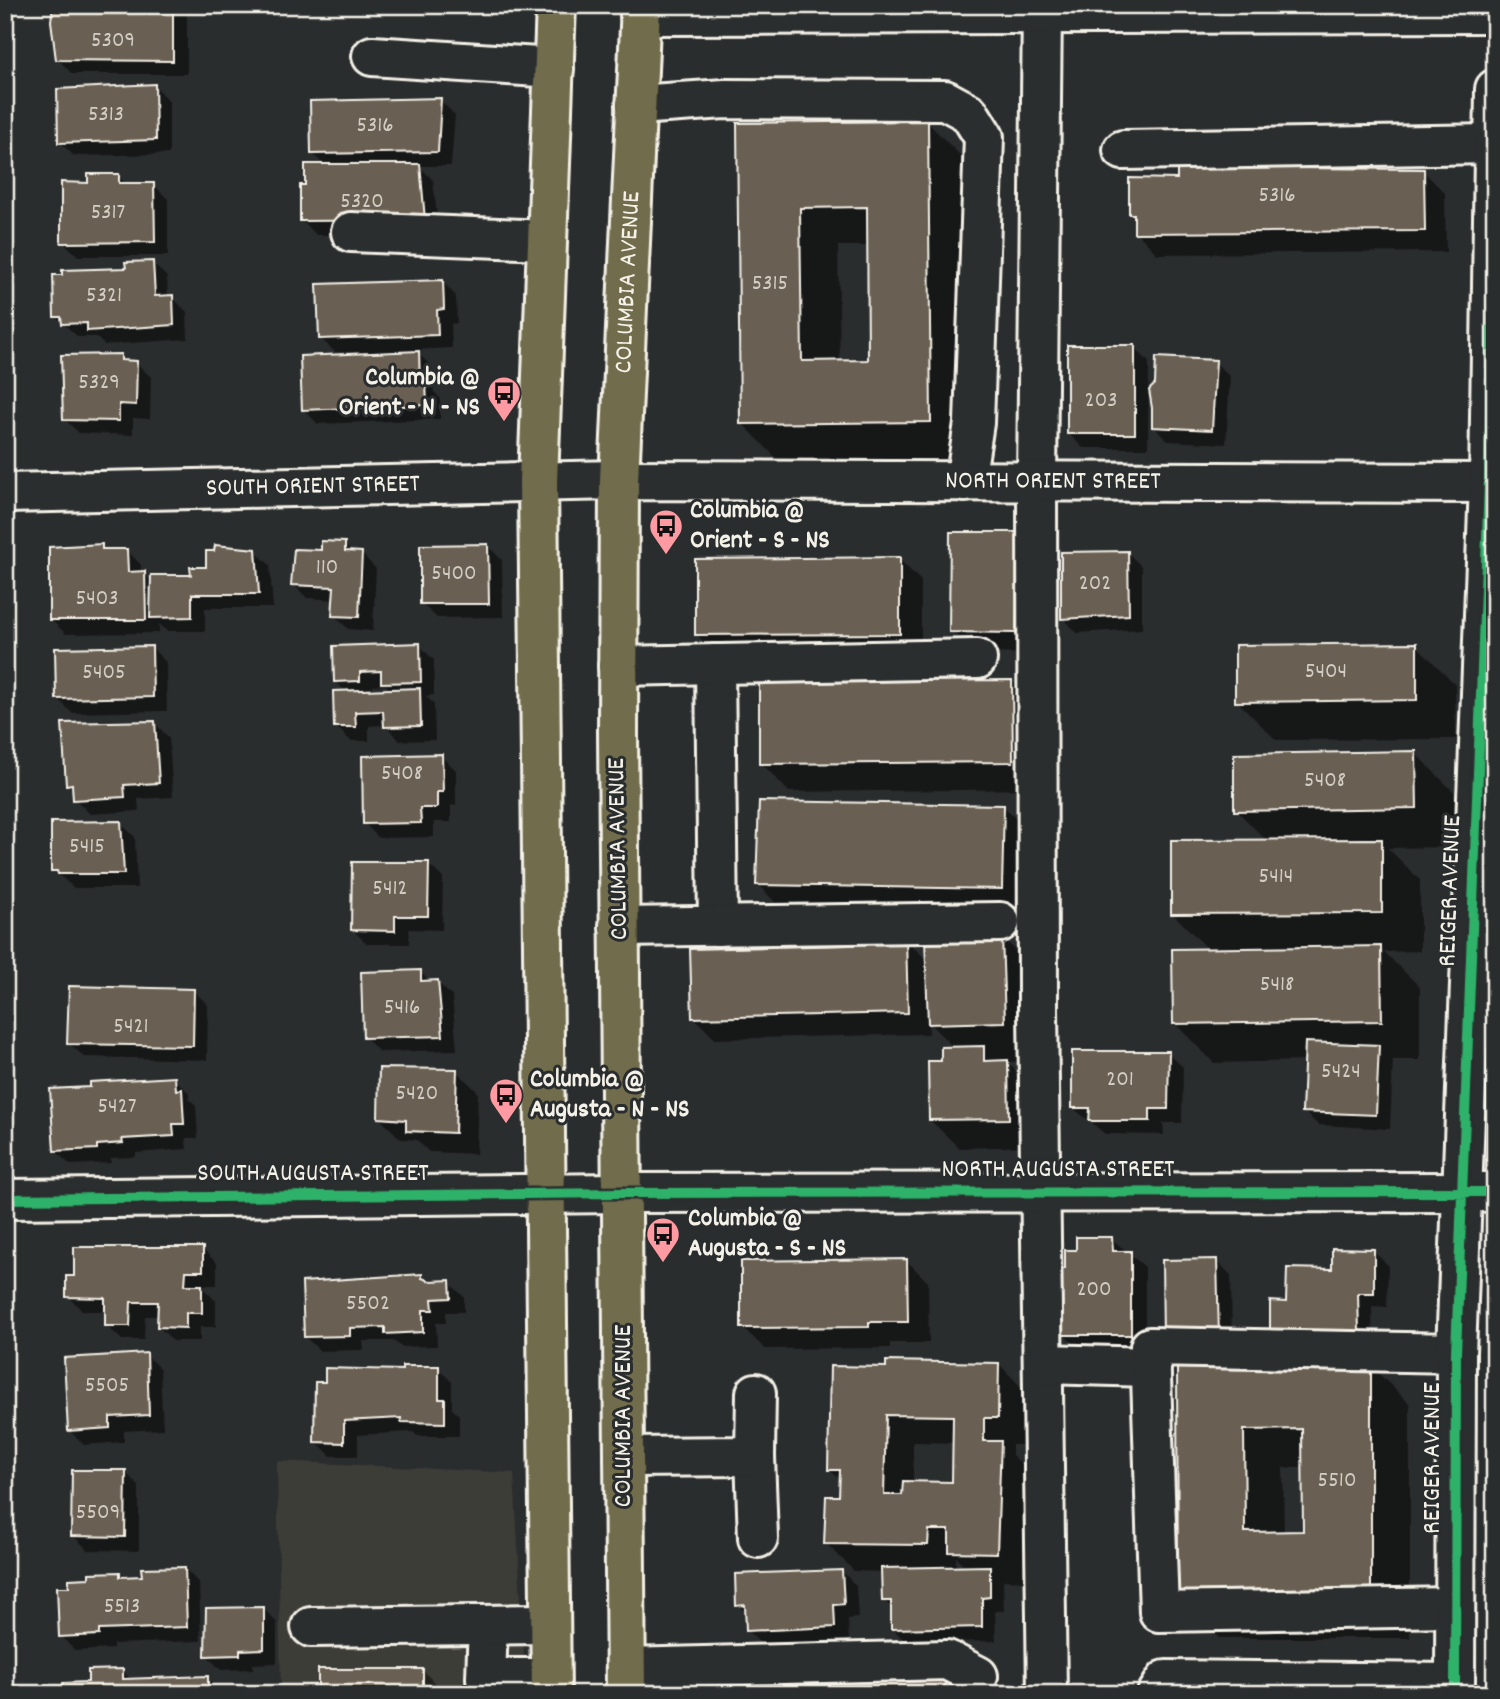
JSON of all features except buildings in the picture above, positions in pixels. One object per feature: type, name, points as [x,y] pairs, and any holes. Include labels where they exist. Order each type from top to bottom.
[{"type":"main road","points":[[551,1686],[548,1624],[538,481],[556,5]]},
{"type":"main road","name":"COLUMBIA AVENUE","points":[[626,1681],[619,480],[640,10]]},
{"type":"street","points":[[640,10],[1042,9],[1495,13]]},
{"type":"street","points":[[1042,9],[1037,482],[1039,1193],[1047,1694]]},
{"type":"street","points":[[372,56],[554,68]]},
{"type":"street","name":"REIGER AVENUE","points":[[1455,1688],[1456,1353],[1479,1192],[1495,89]]},
{"type":"street","points":[[636,105],[725,99],[945,100],[969,113],[984,137],[974,423],[965,482]]},
{"type":"street","points":[[1123,150],[1494,144]]},
{"type":"street","points":[[351,232],[546,240]]},
{"type":"street","name":"NORTH ORIENT STREET","points":[[619,480],[1489,483]]},
{"type":"street","name":"SOUTH ORIENT STREET","points":[[5,493],[619,480]]},
{"type":"street","points":[[618,666],[977,659]]},
{"type":"street","points":[[715,664],[718,926]]},
{"type":"street","points":[[620,927],[1000,922]]},
{"type":"street","name":"NORTH AUGUSTA STREET","points":[[622,1193],[1479,1192]]},
{"type":"street","name":"SOUTH AUGUSTA STREET","points":[[5,1199],[622,1193]]},
{"type":"street","points":[[1455,1607],[1159,1612],[1150,1347],[1456,1353]]},
{"type":"street","points":[[1043,1364],[1151,1367]]},
{"type":"street","points":[[756,1393],[758,1538]]},
{"type":"street","points":[[624,1457],[755,1456]]},
{"type":"street","points":[[311,1627],[548,1624]]},
{"type":"street","points":[[488,1625],[486,1678],[551,1686]]},
{"type":"street","points":[[626,1681],[947,1660],[978,1676]]},
{"type":"street","points":[[1162,1687],[1455,1688]]},
{"type":"shaded area","points":[[277,1461],[514,1473],[526,1694],[281,1694]]},
{"type":"cycle path","points":[[1455,1694],[1456,1353],[1489,483],[1495,89]]},
{"type":"cycle path","points":[[5,1199],[622,1193],[1495,1192]]},
{"type":"place","name":"Columbia @ Orient - N - NS","points":[[504,423]]},
{"type":"place","name":"Columbia @ Orient - S - NS","points":[[666,556]]},
{"type":"place","name":"Columbia @ Augusta - N - NS","points":[[506,1125]]},
{"type":"place","name":"Columbia @ Augusta - S - NS","points":[[663,1264]]}]
